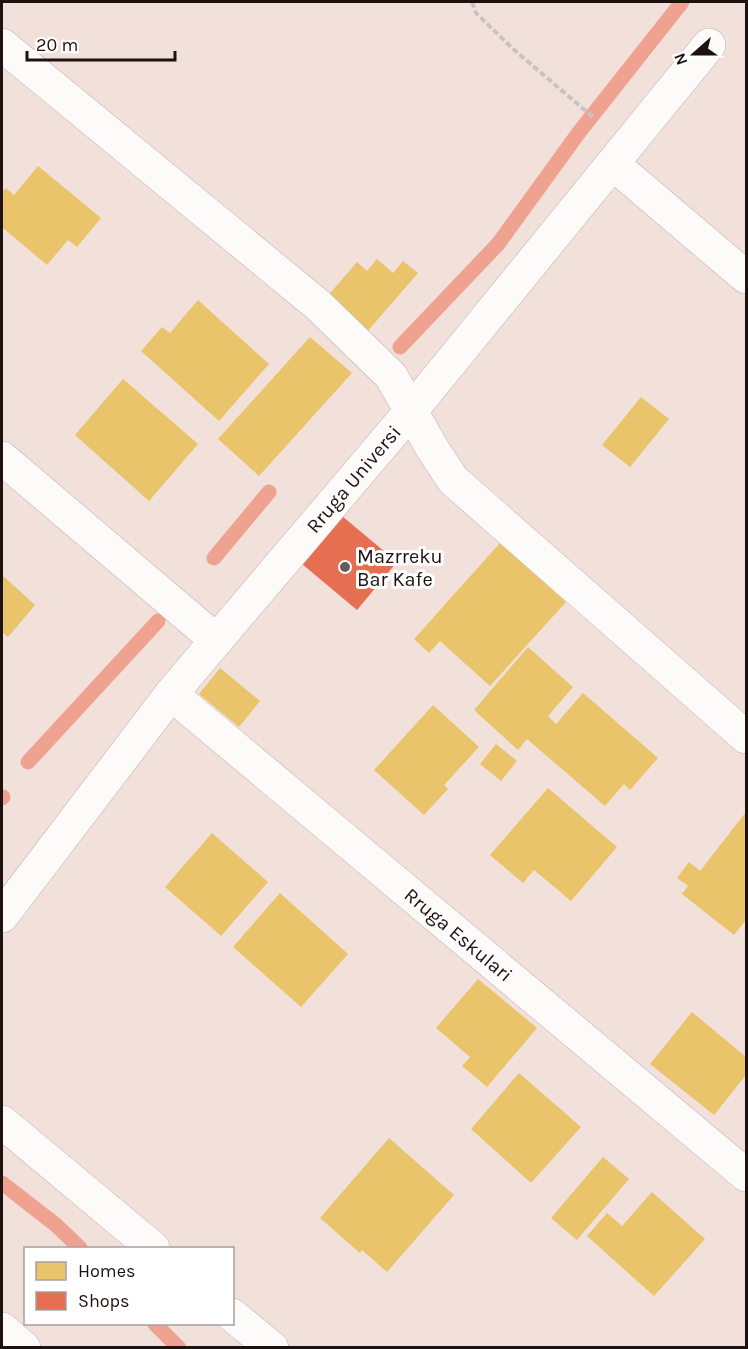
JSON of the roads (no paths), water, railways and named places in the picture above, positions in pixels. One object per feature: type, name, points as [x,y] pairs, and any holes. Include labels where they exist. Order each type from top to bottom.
[{"type":"street","points":[[2,45],[318,305],[391,376],[453,480],[747,737]]},
{"type":"street","name":"Rruga Universi","points":[[2,916],[171,694],[411,411],[709,45]]},
{"type":"street","points":[[613,164],[747,277]]},
{"type":"street","points":[[2,458],[216,640]]},
{"type":"street","name":"Rruga Eskulari","points":[[171,694],[747,1175]]},
{"type":"street","points":[[2,1122],[152,1247]]},
{"type":"street","points":[[234,1317],[272,1347]]},
{"type":"street","points":[[2,1329],[24,1347]]},
{"type":"waterway","points":[[400,347],[498,244],[580,131],[682,2]]},
{"type":"waterway","points":[[214,558],[269,492]]},
{"type":"waterway","points":[[28,762],[158,621]]},
{"type":"waterway","points":[[2,1183],[56,1225],[79,1247]]},
{"type":"waterway","points":[[156,1325],[179,1348]]},
{"type":"place","name":"Mazrreku Bar Kafe","points":[[345,567]]}]
